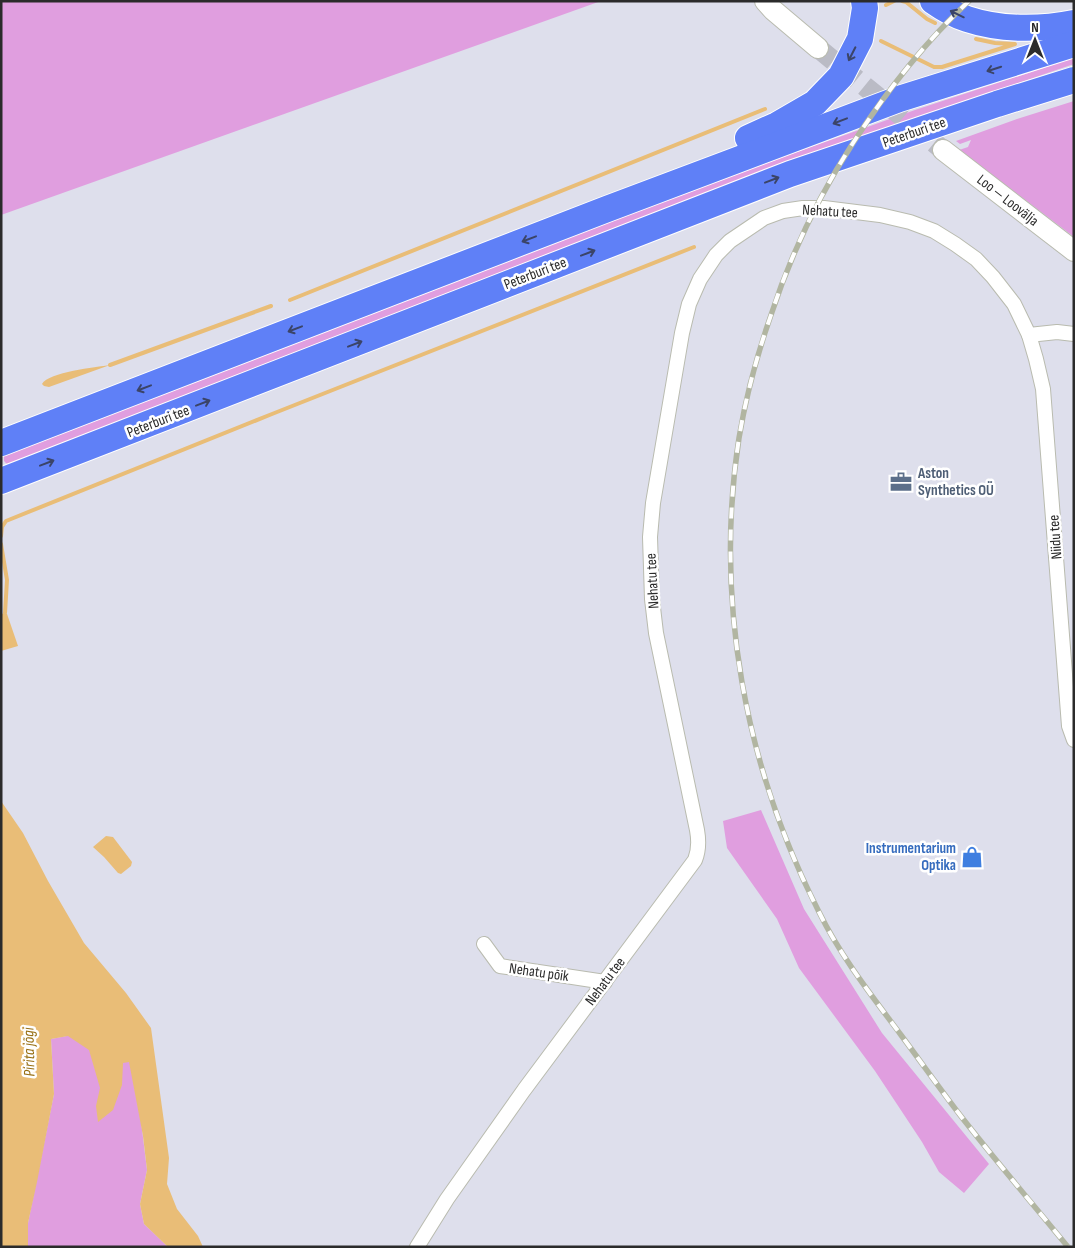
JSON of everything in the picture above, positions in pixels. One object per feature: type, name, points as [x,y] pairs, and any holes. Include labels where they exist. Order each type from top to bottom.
[{"type":"highway","points":[[607,209],[687,162],[777,125],[815,103],[841,76],[860,39],[865,8],[864,1]]},
{"type":"highway","points":[[933,1],[966,19],[995,26],[1022,28],[1074,23]]},
{"type":"highway","points":[[1,443],[899,98],[1074,44]]},
{"type":"highway","name":"Peterburi tee","points":[[1,481],[790,174],[1074,80]]},
{"type":"highway","points":[[997,104],[1036,107],[1074,96]]},
{"type":"street","points":[[765,1],[818,48]]},
{"type":"street","name":"Loo — Loovälja","points":[[943,150],[1074,250]]},
{"type":"street","name":"Nehatu tee","points":[[416,1247],[447,1199],[519,1098],[695,860],[698,853],[698,830],[656,633],[650,555],[653,503],[682,333],[689,304],[700,278],[716,255],[730,241],[764,218],[802,208],[824,208],[880,215],[910,222],[934,231],[976,259],[1014,304],[1029,334]]},
{"type":"street","points":[[1029,334],[1057,332],[1074,334]]},
{"type":"street","name":"Niidu tee","points":[[1029,334],[1043,389],[1069,726],[1074,740]]},
{"type":"street","name":"Nehatu põik","points":[[484,944],[500,966],[605,982]]},
{"type":"shaded area","points":[[1,1],[601,1],[1,215]]},
{"type":"shaded area","points":[[1074,58],[1074,64],[919,117],[7,464],[4,461],[4,456],[645,206],[915,110]]},
{"type":"shaded area","points":[[1074,101],[1074,237],[959,150],[968,147],[971,140],[960,144],[956,141]]},
{"type":"shaded area","points":[[761,810],[804,909],[882,1033],[989,1164],[964,1193],[939,1172],[922,1142],[875,1071],[799,968],[777,919],[727,848],[723,821]]},
{"type":"shaded area","points":[[129,1024],[147,1170],[140,1204],[144,1224],[168,1247],[28,1247],[28,1223],[54,1094],[51,1039]]},
{"type":"water","points":[[110,365],[49,387],[42,384],[46,380],[63,373]]},
{"type":"water","points":[[5,613],[18,646],[1,651],[1,614]]},
{"type":"water","name":"Pirita jõgi","points":[[1,801],[23,833],[84,943],[126,993],[151,1028],[169,1158],[167,1184],[177,1209],[198,1236],[203,1247],[168,1247],[144,1224],[140,1204],[147,1170],[143,1136],[129,1062],[123,1063],[122,1085],[113,1110],[98,1122],[96,1106],[100,1088],[89,1050],[68,1036],[51,1039],[54,1094],[28,1223],[28,1247],[1,1247]]},
{"type":"water","points":[[106,836],[113,837],[132,862],[131,866],[121,874],[93,847]]},
{"type":"waterway","points":[[886,5],[894,1]]},
{"type":"waterway","points":[[902,1],[935,23]]},
{"type":"waterway","points":[[881,41],[934,67],[942,67],[1015,44],[995,43],[976,39]]},
{"type":"waterway","points":[[290,300],[765,109]]},
{"type":"waterway","points":[[1,536],[2,527],[6,521],[694,247]]},
{"type":"waterway","points":[[110,365],[271,306]]},
{"type":"waterway","points":[[1,544],[7,580],[5,613]]},
{"type":"tunnel","points":[[818,48],[943,150]]},
{"type":"railway","points":[[969,1],[952,17],[906,69],[853,143],[828,184],[806,226],[787,270],[752,376],[739,438],[732,499],[731,560],[734,621],[742,681],[755,741],[772,800],[793,857],[828,929],[857,976],[953,1105],[1068,1247]]},
{"type":"place","name":"Aston Synthetics OÜ","points":[[901,482]]},
{"type":"place","name":"Instrumentarium Optika","points":[[972,857]]}]
